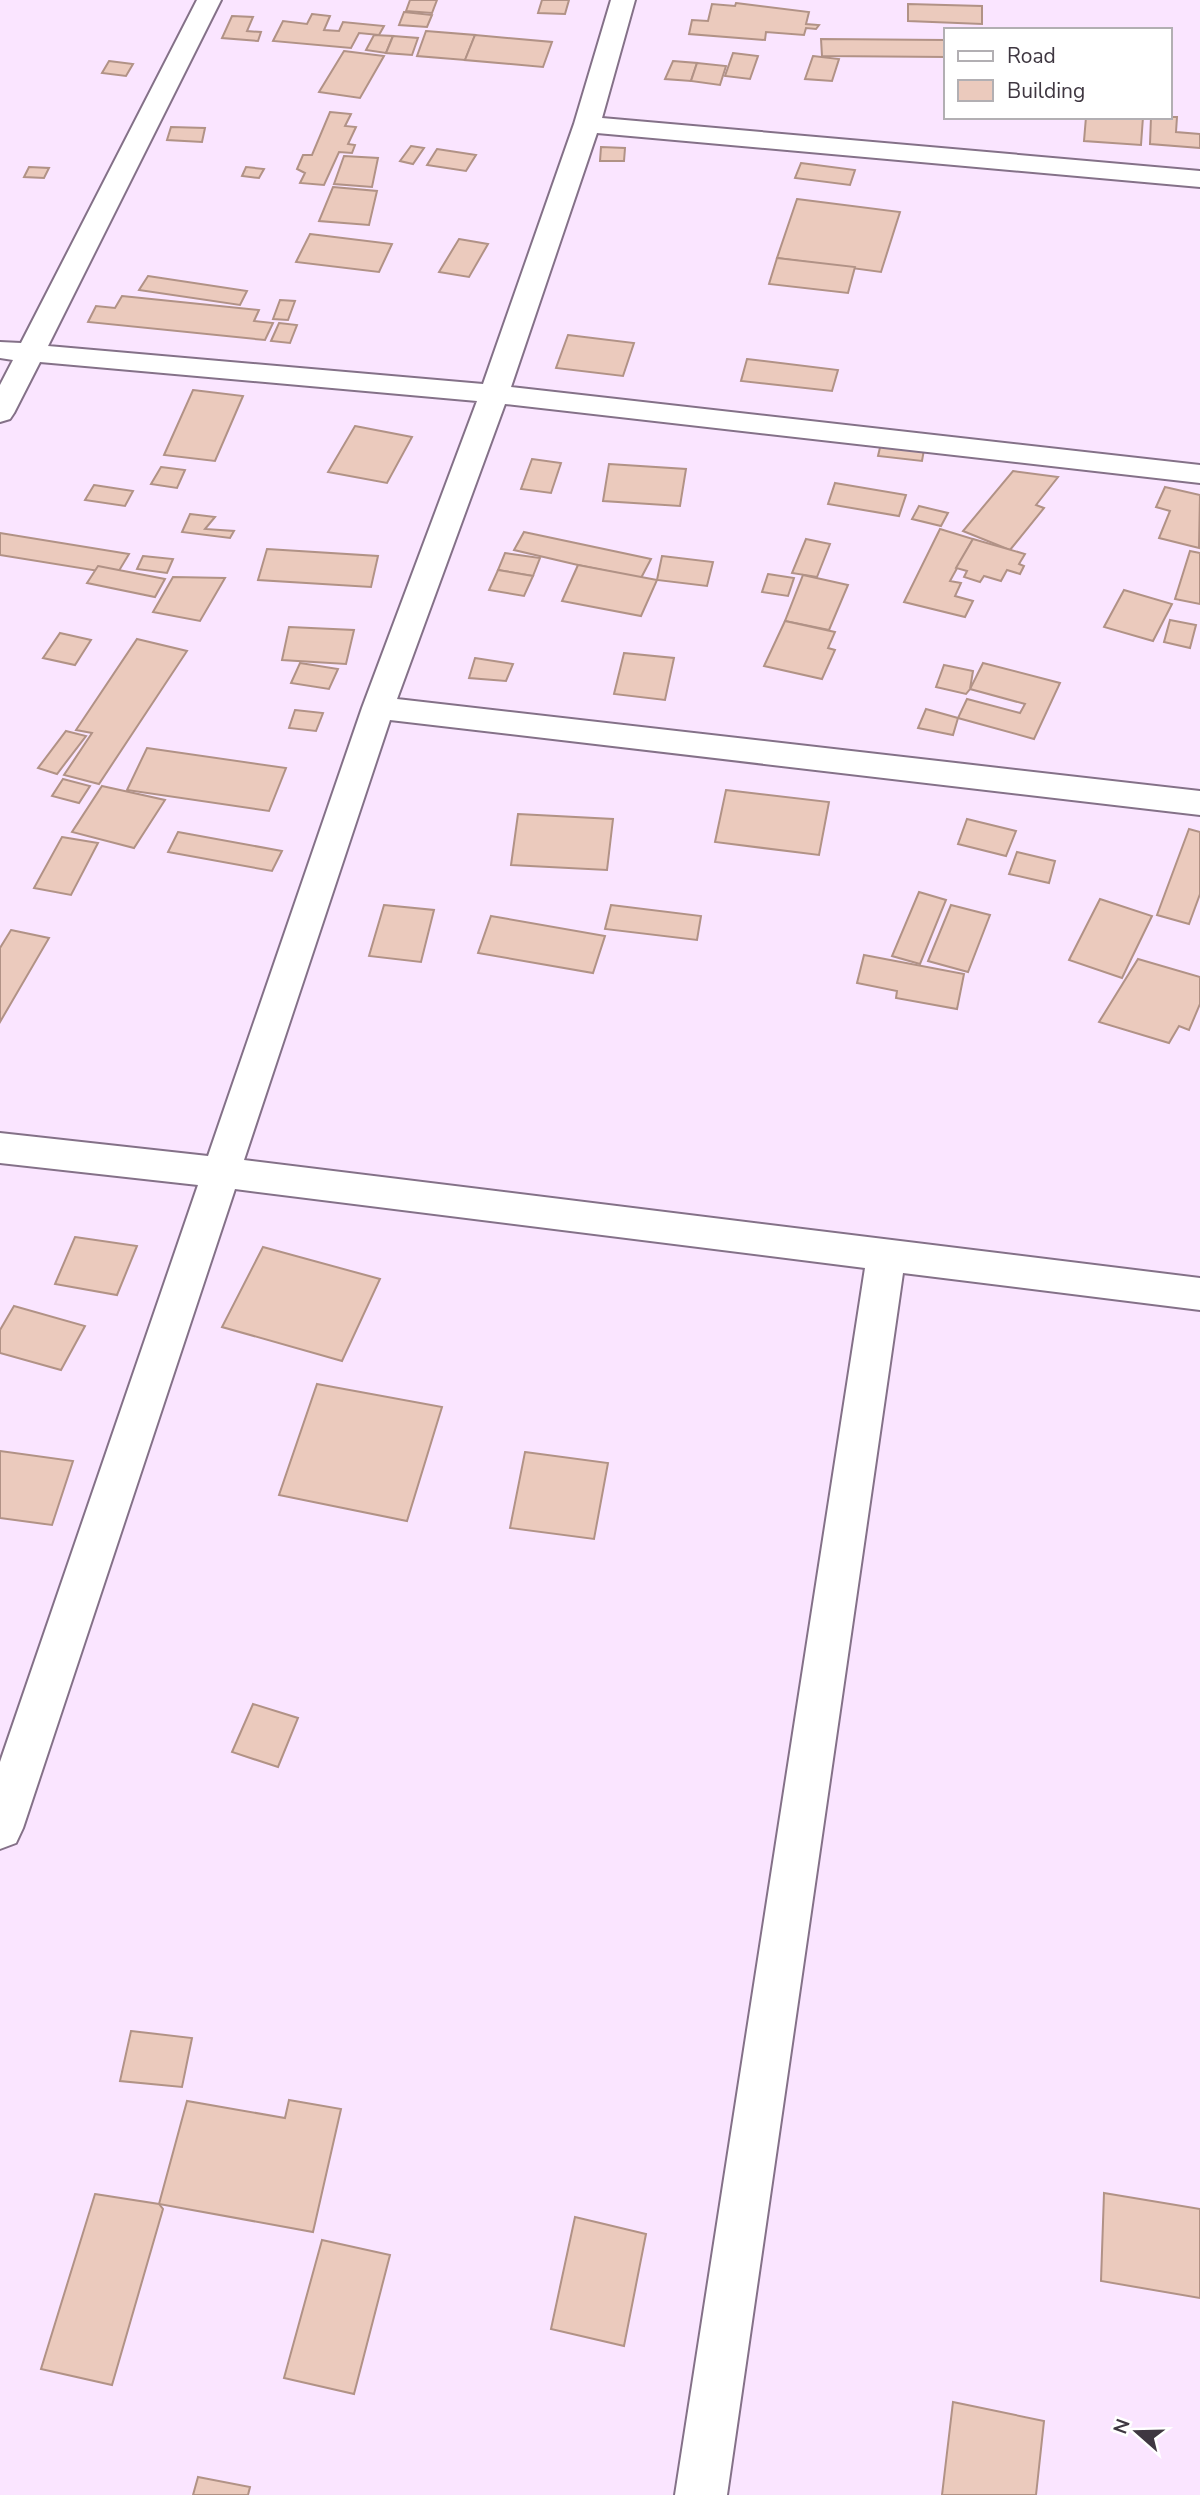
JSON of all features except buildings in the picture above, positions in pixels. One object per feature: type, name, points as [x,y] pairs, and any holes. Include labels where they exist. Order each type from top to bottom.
[{"type":"street","points":[[0,413],[209,0]]},
{"type":"street","points":[[0,1828],[7,1784],[222,1170],[378,708],[494,394],[587,124],[623,0]]},
{"type":"street","points":[[587,124],[1200,179]]},
{"type":"street","points":[[0,350],[494,394],[1200,474]]},
{"type":"street","points":[[378,708],[1200,803]]},
{"type":"street","points":[[0,1148],[222,1170],[886,1258],[1200,1294]]},
{"type":"street","points":[[701,2495],[886,1258]]}]
